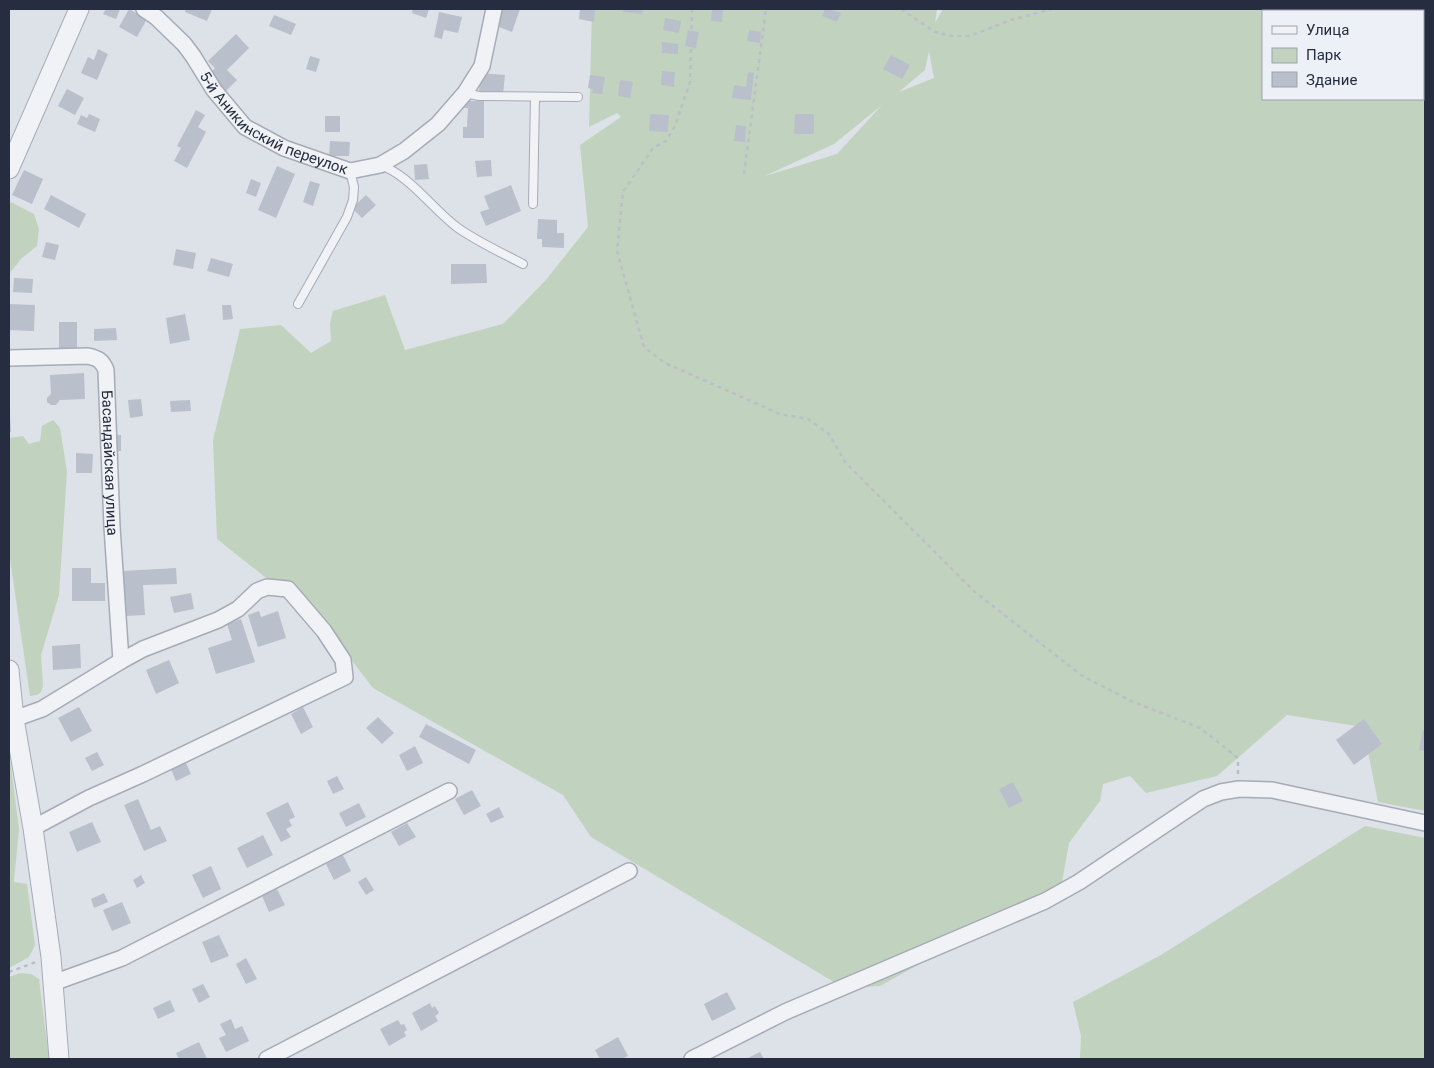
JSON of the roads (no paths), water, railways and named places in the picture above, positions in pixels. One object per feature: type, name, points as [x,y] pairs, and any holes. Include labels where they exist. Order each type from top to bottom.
[{"type":"street","points":[[9,169],[79,9]]},
{"type":"street","name":"5-й Аникинский переулок","points":[[144,9],[156,17],[184,44],[214,90],[245,127],[284,148],[350,170],[380,165],[404,152],[438,124],[465,93],[482,66],[494,9]]},
{"type":"street","name":"Басандайская улица","points":[[9,358],[88,356],[97,358],[103,363],[106,370],[112,527],[121,661]]},
{"type":"street","points":[[14,719],[42,708],[121,661],[165,640],[200,629],[218,620],[238,609],[257,591],[267,587],[288,589],[324,631],[343,660],[345,676],[143,774],[88,798],[33,828]]},
{"type":"street","points":[[9,670],[14,719],[33,828],[52,957],[59,1059]]},
{"type":"street","points":[[692,1059],[785,1012],[1046,901],[1080,882],[1203,799],[1221,792],[1239,789],[1272,790],[1425,823]]},
{"type":"street","points":[[53,983],[122,958],[449,791]]},
{"type":"street","points":[[267,1059],[629,871]]},
{"type":"lane","points":[[465,93],[479,96],[535,98],[578,97]]},
{"type":"lane","points":[[534,204],[535,98]]},
{"type":"lane","points":[[380,165],[400,174],[440,214],[460,229],[523,264]]},
{"type":"lane","points":[[298,304],[347,217],[353,200],[354,187],[350,170]]}]
